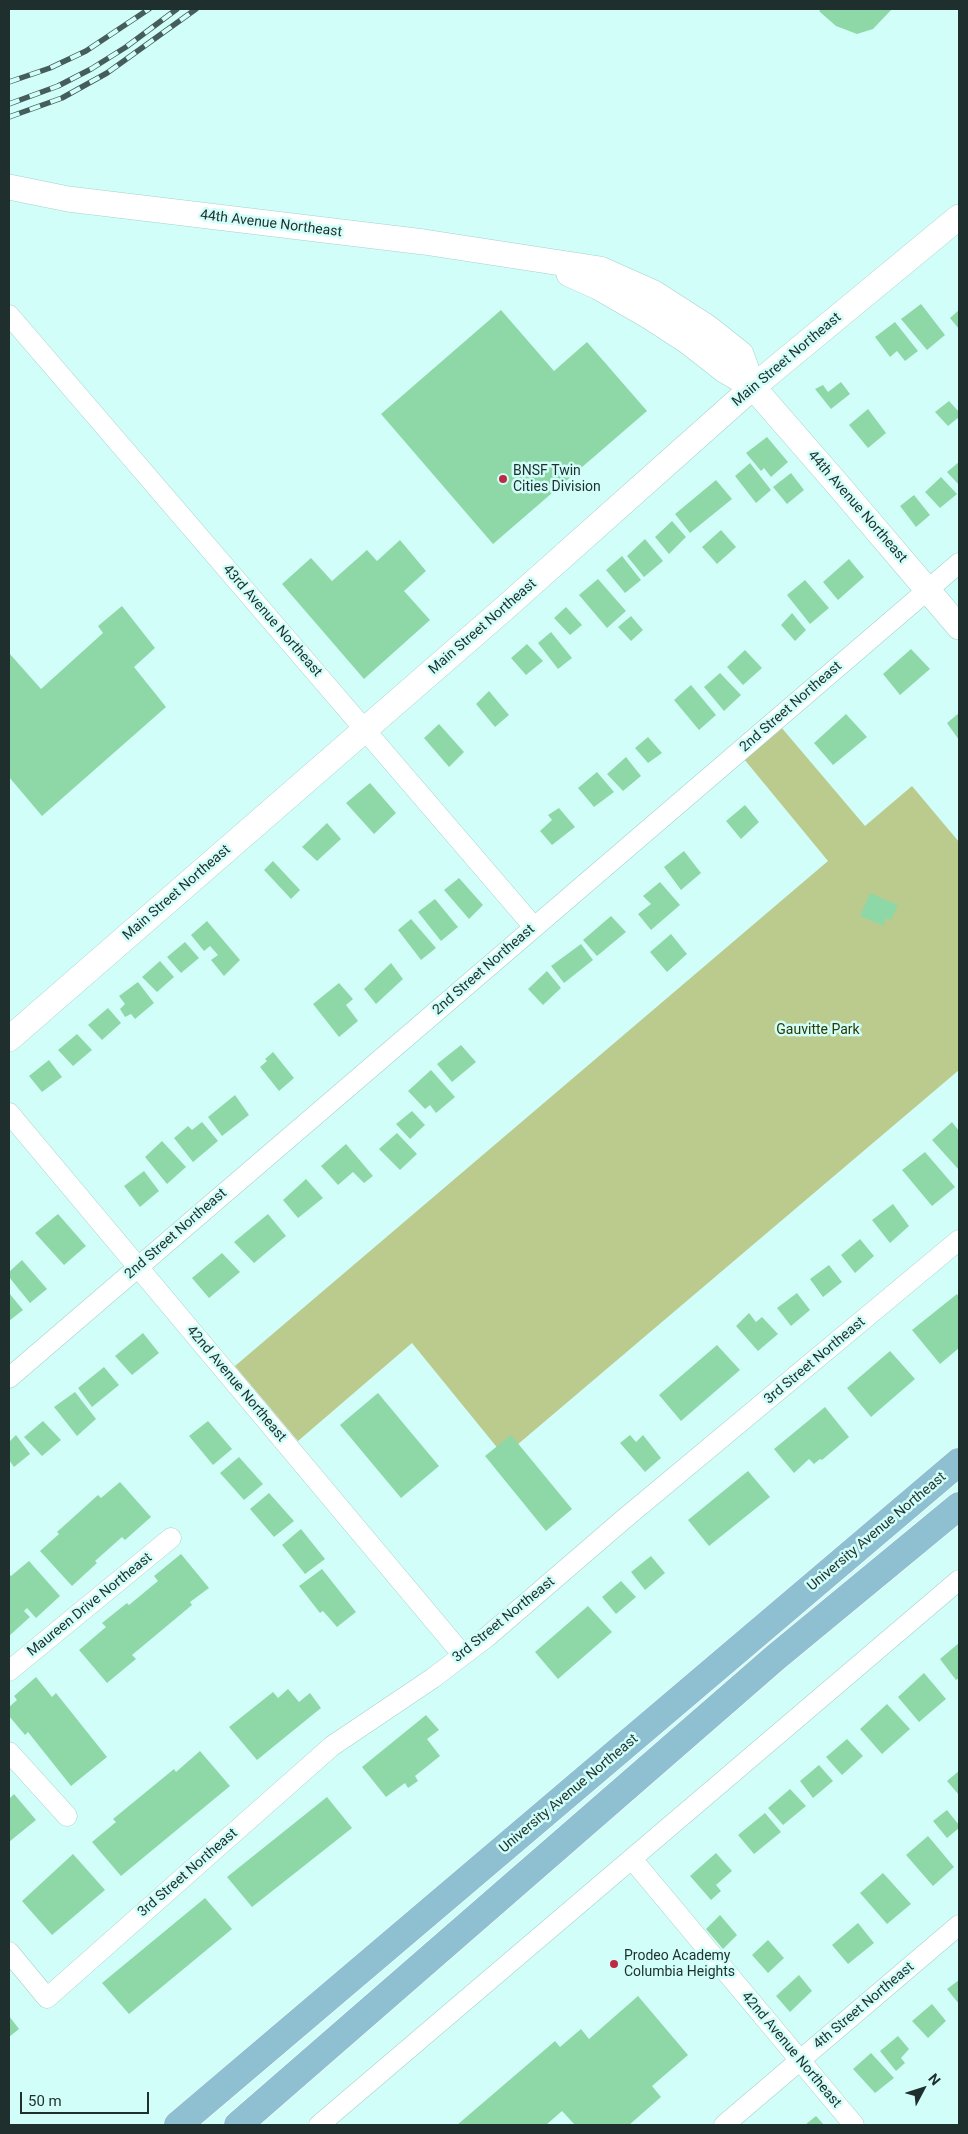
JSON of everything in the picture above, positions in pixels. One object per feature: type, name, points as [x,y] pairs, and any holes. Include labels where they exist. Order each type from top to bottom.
[{"type":"main road","name":"University Avenue Northeast","points":[[178,2125],[959,1462]]},
{"type":"main road","points":[[238,2125],[776,1657],[959,1506]]},
{"type":"street","name":"44th Avenue Northeast","points":[[9,187],[68,199],[424,242],[534,259],[598,287],[650,317],[687,341],[724,370],[753,387],[959,627]]},
{"type":"street","name":"Main Street Northeast","points":[[9,1039],[506,607],[753,387],[959,217]]},
{"type":"street","name":"43rd Avenue Northeast","points":[[9,315],[534,927]]},
{"type":"street","name":"2nd Street Northeast","points":[[9,1378],[137,1266],[959,563]]},
{"type":"street","name":"42nd Avenue Northeast","points":[[9,1113],[462,1654]]},
{"type":"street","name":"3rd Street Northeast","points":[[9,1952],[47,1998],[332,1746],[433,1678],[462,1654],[487,1637],[624,1519],[959,1240]]},
{"type":"street","name":"Maureen Drive Northeast","points":[[9,1671],[171,1538]]},
{"type":"street","points":[[319,2125],[959,1580]]},
{"type":"street","points":[[9,1752],[67,1816]]},
{"type":"street","name":"42nd Avenue Northeast","points":[[632,1859],[854,2125]]},
{"type":"street","name":"4th Street Northeast","points":[[724,2125],[959,1925]]},
{"type":"green space","name":"Gauvitte Park","points":[[781,727],[865,826],[912,786],[959,842],[959,1070],[504,1456],[412,1343],[298,1441],[235,1366],[828,861],[744,759]]},
{"type":"building","points":[[819,9],[892,9],[873,29],[857,34],[836,26]]},
{"type":"building","points":[[921,304],[945,335],[927,350],[901,319]]},
{"type":"building","name":"BNSF Twin Cities Division","points":[[501,310],[554,371],[587,342],[647,411],[493,544],[381,414]]},
{"type":"building","points":[[959,310],[959,329],[950,318]]},
{"type":"building","points":[[895,322],[918,351],[905,361],[897,351],[890,357],[875,337]]},
{"type":"building","points":[[841,382],[850,394],[831,409],[815,389],[823,385],[828,392]]},
{"type":"building","points":[[949,401],[959,412],[959,417],[948,426],[935,412]]},
{"type":"building","points":[[868,409],[886,433],[868,448],[849,425]]},
{"type":"building","points":[[767,437],[788,462],[771,477],[764,468],[761,471],[746,453]]},
{"type":"building","points":[[959,462],[959,485],[947,472]]},
{"type":"building","points":[[750,463],[771,490],[756,503],[735,476]]},
{"type":"building","points":[[791,473],[804,490],[787,504],[773,487]]},
{"type":"building","points":[[941,477],[957,494],[940,508],[925,492]]},
{"type":"building","points":[[716,480],[732,499],[690,533],[675,514]]},
{"type":"building","points":[[914,495],[930,515],[916,527],[900,506]]},
{"type":"building","points":[[672,521],[686,537],[669,554],[655,537]]},
{"type":"building","points":[[721,530],[736,547],[717,564],[702,547]]},
{"type":"building","points":[[645,539],[663,561],[644,577],[627,556]]},
{"type":"building","points":[[400,540],[426,571],[404,591],[430,620],[364,679],[282,584],[311,558],[332,581],[367,550],[377,561]]},
{"type":"building","points":[[622,556],[641,580],[625,593],[606,570]]},
{"type":"building","points":[[849,559],[864,577],[838,600],[823,582]]},
{"type":"building","points":[[598,579],[626,611],[607,628],[579,595]]},
{"type":"building","points":[[805,580],[829,608],[810,624],[787,595]]},
{"type":"building","points":[[122,606],[155,648],[134,667],[166,707],[42,816],[9,777],[9,653],[41,689],[103,633],[98,626]]},
{"type":"building","points":[[566,607],[582,625],[570,635],[554,618]]},
{"type":"building","points":[[792,613],[806,630],[795,641],[781,625]]},
{"type":"building","points":[[631,616],[643,630],[631,641],[618,627]]},
{"type":"building","points":[[551,632],[572,658],[558,669],[538,643]]},
{"type":"building","points":[[527,644],[543,661],[526,675],[511,658]]},
{"type":"building","points":[[911,649],[930,669],[900,695],[883,674]]},
{"type":"building","points":[[745,650],[762,668],[743,685],[727,667]]},
{"type":"building","points":[[720,673],[741,695],[724,711],[704,687]]},
{"type":"building","points":[[691,685],[716,715],[699,730],[674,700]]},
{"type":"building","points":[[489,691],[509,715],[495,727],[476,704]]},
{"type":"building","points":[[959,713],[959,740],[947,723]]},
{"type":"building","points":[[846,714],[867,737],[833,765],[814,743]]},
{"type":"building","points":[[439,724],[464,752],[449,767],[424,738]]},
{"type":"building","points":[[648,737],[662,753],[648,763],[635,748]]},
{"type":"building","points":[[626,757],[641,776],[623,791],[607,774]]},
{"type":"building","points":[[597,772],[614,792],[594,807],[578,788]]},
{"type":"building","points":[[370,783],[396,813],[374,834],[346,803]]},
{"type":"building","points":[[745,805],[759,822],[741,839],[726,821]]},
{"type":"building","points":[[559,808],[575,827],[552,845],[540,831],[552,820],[548,815]]},
{"type":"building","points":[[327,823],[341,839],[317,861],[302,847]]},
{"type":"building","points":[[684,851],[701,873],[681,890],[664,867]]},
{"type":"building","points":[[273,861],[300,890],[291,899],[264,870]]},
{"type":"building","points":[[459,878],[483,905],[469,919],[444,890]]},
{"type":"building","points":[[660,882],[680,905],[651,930],[638,914],[651,904],[643,896]]},
{"type":"building","points":[[870,893],[898,905],[891,920],[885,918],[884,926],[860,916]]},
{"type":"building","points":[[435,899],[458,927],[441,941],[418,912]]},
{"type":"building","points":[[611,916],[626,932],[597,956],[583,940]]},
{"type":"building","points":[[411,919],[436,948],[421,960],[398,930]]},
{"type":"building","points":[[207,921],[240,960],[224,976],[211,960],[218,955],[210,946],[204,951],[191,935]]},
{"type":"building","points":[[671,934],[687,954],[667,972],[650,952]]},
{"type":"building","points":[[185,942],[199,958],[181,973],[167,957]]},
{"type":"building","points":[[581,944],[593,960],[564,983],[551,966]]},
{"type":"building","points":[[160,961],[174,977],[157,992],[142,977]]},
{"type":"building","points":[[391,963],[403,979],[376,1004],[364,989]]},
{"type":"building","points":[[547,971],[561,988],[543,1005],[528,989]]},
{"type":"building","points":[[138,982],[154,1003],[135,1019],[131,1014],[125,1017],[120,1009],[125,1004],[119,996]]},
{"type":"building","points":[[339,983],[353,999],[346,1005],[358,1021],[339,1037],[313,1004]]},
{"type":"building","points":[[108,1008],[121,1023],[102,1040],[88,1025]]},
{"type":"building","points":[[77,1034],[92,1050],[73,1066],[58,1050]]},
{"type":"building","points":[[461,1045],[476,1062],[452,1082],[437,1064]]},
{"type":"building","points":[[273,1052],[294,1078],[279,1091],[260,1067]]},
{"type":"building","points":[[49,1060],[62,1077],[42,1092],[29,1076]]},
{"type":"building","points":[[431,1070],[455,1097],[436,1113],[430,1105],[425,1109],[408,1091]]},
{"type":"building","points":[[235,1095],[249,1115],[222,1136],[208,1117]]},
{"type":"building","points":[[412,1111],[425,1125],[410,1139],[396,1124]]},
{"type":"building","points":[[202,1122],[218,1141],[193,1162],[174,1138],[188,1126],[192,1130]]},
{"type":"building","points":[[952,1122],[959,1131],[959,1170],[932,1140]]},
{"type":"building","points":[[397,1133],[417,1154],[400,1170],[379,1149]]},
{"type":"building","points":[[162,1141],[186,1167],[167,1184],[145,1157]]},
{"type":"building","points":[[346,1144],[373,1176],[364,1183],[353,1172],[338,1185],[321,1166]]},
{"type":"building","points":[[925,1152],[955,1187],[932,1206],[902,1170]]},
{"type":"building","points":[[144,1171],[159,1191],[140,1207],[124,1186]]},
{"type":"building","points":[[306,1179],[323,1198],[298,1218],[283,1200]]},
{"type":"building","points":[[893,1204],[909,1226],[890,1243],[872,1220]]},
{"type":"building","points":[[58,1214],[86,1246],[64,1265],[35,1233]]},
{"type":"building","points":[[268,1214],[286,1236],[254,1263],[234,1242]]},
{"type":"building","points":[[860,1239],[874,1256],[855,1273],[841,1255]]},
{"type":"building","points":[[222,1253],[240,1272],[209,1298],[192,1278]]},
{"type":"building","points":[[22,1260],[47,1289],[30,1303],[9,1277],[9,1272]]},
{"type":"building","points":[[829,1265],[842,1282],[823,1297],[810,1279]]},
{"type":"building","points":[[9,1293],[23,1310],[9,1321]]},
{"type":"building","points":[[797,1293],[810,1310],[791,1326],[777,1308]]},
{"type":"building","points":[[957,1294],[959,1297],[959,1348],[940,1364],[912,1330]]},
{"type":"building","points":[[749,1313],[756,1322],[762,1317],[778,1334],[758,1351],[736,1326]]},
{"type":"building","points":[[143,1333],[159,1353],[132,1375],[115,1356]]},
{"type":"building","points":[[717,1345],[740,1370],[681,1421],[659,1395]]},
{"type":"building","points":[[890,1351],[915,1379],[871,1417],[847,1388]]},
{"type":"building","points":[[104,1367],[119,1385],[92,1407],[78,1388]]},
{"type":"building","points":[[75,1392],[96,1419],[77,1436],[54,1407]]},
{"type":"building","points":[[378,1393],[439,1466],[401,1498],[340,1425]]},
{"type":"building","points":[[825,1407],[849,1437],[822,1460],[820,1459],[814,1464],[809,1459],[794,1473],[774,1449]]},
{"type":"building","points":[[43,1421],[61,1440],[42,1456],[24,1437]]},
{"type":"building","points":[[208,1421],[232,1449],[213,1465],[189,1436]]},
{"type":"building","points":[[16,1435],[30,1454],[14,1467],[9,1460],[9,1442]]},
{"type":"building","points":[[511,1435],[572,1509],[546,1531],[485,1456]]},
{"type":"building","points":[[630,1435],[636,1442],[643,1435],[661,1458],[645,1472],[620,1443]]},
{"type":"building","points":[[239,1457],[263,1484],[244,1500],[220,1473]]},
{"type":"building","points":[[748,1471],[770,1497],[709,1546],[688,1520]]},
{"type":"building","points":[[120,1482],[151,1517],[125,1540],[122,1537],[95,1561],[97,1563],[72,1586],[40,1551],[59,1534],[57,1532],[98,1495],[101,1498]]},
{"type":"building","points":[[269,1493],[294,1521],[274,1537],[250,1509]]},
{"type":"building","points":[[301,1529],[325,1559],[305,1574],[282,1545]]},
{"type":"building","points":[[181,1554],[209,1588],[190,1602],[192,1605],[132,1655],[136,1659],[107,1683],[79,1650],[106,1627],[102,1623],[127,1603],[129,1605],[158,1581],[154,1576]]},
{"type":"building","points":[[651,1556],[665,1573],[645,1590],[631,1572]]},
{"type":"building","points":[[29,1561],[60,1596],[36,1618],[27,1608],[24,1611],[30,1617],[9,1636],[9,1574],[11,1576]]},
{"type":"building","points":[[322,1569],[356,1612],[337,1627],[323,1611],[320,1613],[299,1586]]},
{"type":"building","points":[[621,1581],[636,1597],[616,1614],[602,1597]]},
{"type":"building","points":[[588,1606],[612,1632],[558,1679],[535,1652]]},
{"type":"building","points":[[959,1643],[959,1678],[956,1680],[940,1659]]},
{"type":"building","points":[[924,1673],[946,1699],[919,1722],[898,1697]]},
{"type":"building","points":[[36,1677],[52,1697],[56,1693],[107,1757],[71,1786],[28,1732],[25,1735],[9,1716],[9,1707],[17,1700],[14,1696]]},
{"type":"building","points":[[288,1689],[299,1702],[310,1693],[321,1708],[257,1760],[229,1727],[273,1692],[278,1698]]},
{"type":"building","points":[[887,1704],[910,1729],[882,1754],[860,1729]]},
{"type":"building","points":[[426,1715],[439,1730],[427,1739],[440,1756],[415,1776],[418,1781],[408,1788],[405,1783],[386,1797],[362,1767]]},
{"type":"building","points":[[847,1739],[863,1756],[842,1775],[826,1757]]},
{"type":"building","points":[[200,1751],[230,1786],[121,1876],[92,1842],[116,1822],[113,1819],[174,1769],[176,1772]]},
{"type":"building","points":[[819,1765],[833,1781],[813,1798],[800,1781]]},
{"type":"building","points":[[959,1771],[959,1795],[947,1781]]},
{"type":"building","points":[[790,1789],[806,1806],[783,1825],[768,1808]]},
{"type":"building","points":[[14,1794],[36,1820],[9,1842],[9,1799]]},
{"type":"building","points":[[327,1797],[352,1828],[252,1907],[227,1877]]},
{"type":"building","points":[[947,1810],[959,1825],[959,1828],[947,1838],[933,1821]]},
{"type":"building","points":[[765,1813],[781,1832],[754,1854],[738,1835]]},
{"type":"building","points":[[928,1836],[954,1867],[933,1886],[906,1855]]},
{"type":"building","points":[[716,1853],[732,1871],[716,1885],[721,1891],[711,1900],[690,1876]]},
{"type":"building","points":[[73,1854],[105,1890],[52,1935],[22,1901]]},
{"type":"building","points":[[883,1873],[911,1904],[887,1924],[860,1893]]},
{"type":"building","points":[[205,1898],[232,1929],[129,2014],[102,1983]]},
{"type":"building","points":[[720,1915],[737,1935],[723,1949],[706,1929]]},
{"type":"building","points":[[858,1923],[874,1943],[848,1964],[832,1945]]},
{"type":"building","points":[[768,1940],[784,1958],[768,1973],[752,1955]]},
{"type":"building","points":[[799,1975],[812,1991],[790,2012],[776,1996]]},
{"type":"building","points":[[959,1980],[959,2004],[947,1989]]},
{"type":"building","points":[[638,1996],[688,2055],[652,2086],[661,2097],[629,2125],[575,2125],[562,2111],[546,2125],[457,2125],[555,2041],[560,2047],[581,2029],[589,2039]]},
{"type":"building","points":[[932,2004],[946,2021],[928,2038],[912,2021]]},
{"type":"building","points":[[9,2016],[19,2029],[9,2037]]},
{"type":"building","points":[[898,2036],[909,2049],[901,2058],[905,2063],[896,2071],[880,2051]]},
{"type":"building","points":[[871,2053],[894,2078],[875,2093],[853,2069]]},
{"type":"building","points":[[816,2116],[824,2125],[805,2125]]},
{"type":"railway","points":[[9,82],[50,68],[86,51],[149,9]]},
{"type":"railway","points":[[9,104],[58,86],[91,69],[126,47],[177,9]]},
{"type":"railway","points":[[9,117],[62,98],[107,73],[196,9]]},
{"type":"place","name":"BNSF Twin Cities Division","points":[[503,479]]},
{"type":"place","name":"Prodeo Academy Columbia Heights","points":[[614,1964]]}]
